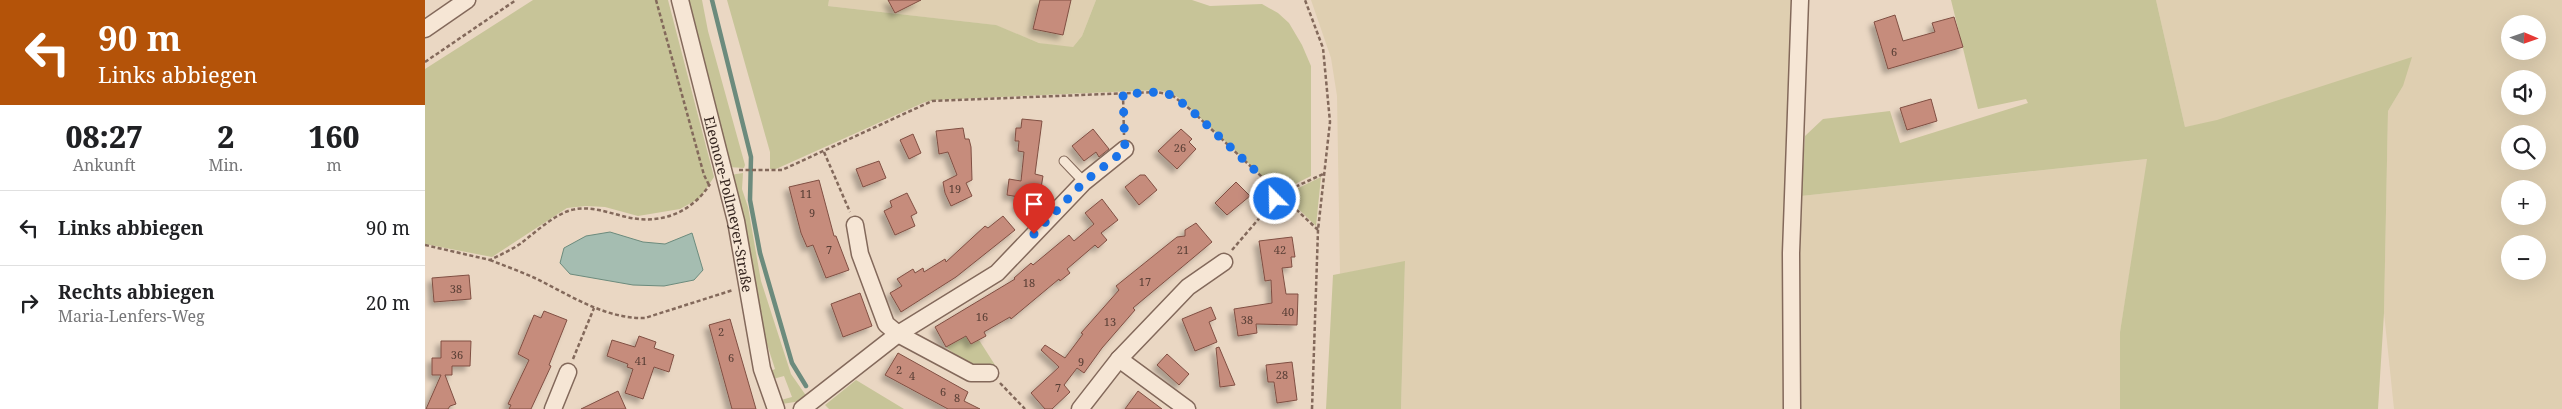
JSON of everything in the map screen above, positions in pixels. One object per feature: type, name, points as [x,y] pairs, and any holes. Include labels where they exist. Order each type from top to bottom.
[{"type":"street","points":[[425,29],[467,0]]},
{"type":"street","name":"Eleonore-Pollmeyer-Straße","points":[[680,0],[736,221],[762,369],[775,409]]},
{"type":"street","points":[[1792,409],[1791,253],[1800,0]]},
{"type":"street","points":[[803,409],[898,334],[997,273],[1084,182],[1125,150]]},
{"type":"street","points":[[855,225],[860,254],[886,324],[898,334],[971,373],[991,373]]},
{"type":"street","points":[[1079,409],[1119,359],[1188,287],[1225,262]]},
{"type":"street","points":[[1119,359],[1187,409]]},
{"type":"street","points":[[553,409],[568,372]]},
{"type":"lane","points":[[1064,160],[1084,182]]},
{"type":"path","points":[[425,62],[516,0]]},
{"type":"path","points":[[656,0],[704,175],[709,184]]},
{"type":"path","points":[[1305,0],[1323,48],[1327,73],[1330,122],[1317,230],[1311,409]]},
{"type":"path","points":[[744,170],[781,170],[933,101],[1157,92],[1172,95],[1198,116],[1317,230]]},
{"type":"path","points":[[1123,94],[1125,150]]},
{"type":"path","points":[[824,152],[855,225]]},
{"type":"path","points":[[490,260],[518,245],[557,216],[569,211],[587,208],[638,219],[660,218],[680,212],[692,206],[701,198],[714,176],[723,170]]},
{"type":"path","points":[[1225,262],[1235,245],[1280,194],[1324,173]]},
{"type":"path","points":[[425,245],[490,260],[534,278],[594,308],[629,316],[645,318],[747,286]]},
{"type":"path","points":[[568,372],[594,308]]},
{"type":"path","points":[[991,373],[1025,409]]},
{"type":"shaded area","points":[[533,0],[668,0],[714,177],[700,198],[680,209],[638,216],[605,207],[567,208],[492,257],[425,244],[425,69]]},
{"type":"shaded area","points":[[686,0],[702,0],[708,31],[745,165],[744,168],[728,167]]},
{"type":"shaded area","points":[[727,0],[829,0],[828,6],[996,25],[1039,43],[1073,47],[1082,36],[1096,0],[1192,0],[1210,6],[1262,4],[1278,13],[1289,23],[1302,45],[1311,66],[1311,176],[1285,189],[1274,187],[1179,98],[1171,93],[1157,90],[925,102],[776,169],[770,169],[770,152]]},
{"type":"shaded area","points":[[829,0],[1096,0],[1082,36],[1073,47],[1061,47],[1039,43],[995,25],[828,6]]},
{"type":"shaded area","points":[[1311,0],[1793,0],[1787,409],[1401,409],[1405,262],[1340,274],[1337,96],[1331,58]]},
{"type":"shaded area","points":[[1951,0],[2156,0],[2185,127],[2217,120],[2412,57],[2403,86],[2388,111],[2384,313],[2378,409],[2120,409],[2120,332],[2147,159],[1801,196],[1805,136],[1823,119],[1890,111],[1900,143],[2028,103],[2026,99],[1978,109]]},
{"type":"shaded area","points":[[2156,0],[2562,0],[2562,409],[2394,409],[2384,313],[2388,111],[2403,86],[2185,127]]},
{"type":"shaded area","points":[[2148,159],[2120,332],[2120,409],[1799,409],[1798,266],[1801,196]]},
{"type":"shaded area","points":[[743,173],[742,189],[748,207],[761,281],[791,374],[807,397],[801,401],[782,404],[781,400],[792,397],[784,376],[773,379],[771,371],[775,369],[757,313],[730,175]]},
{"type":"shaded area","points":[[1321,177],[1316,226],[1284,195]]},
{"type":"shaded area","points":[[610,232],[643,242],[665,244],[692,233],[703,270],[694,280],[664,286],[633,285],[570,274],[560,263],[564,248],[586,236]]},
{"type":"shaded area","points":[[1405,261],[1401,409],[1326,409],[1333,275]]},
{"type":"shaded area","points":[[966,336],[971,344],[979,340],[995,365],[970,367],[946,347]]},
{"type":"shaded area","points":[[856,380],[904,409],[829,409],[825,405]]},
{"type":"building","points":[[888,0],[921,0],[895,13]]},
{"type":"building","points":[[1040,0],[1071,0],[1063,35],[1033,29]]},
{"type":"building","points":[[1895,15],[1903,41],[1935,32],[1932,23],[1954,17],[1963,47],[1888,69],[1874,22]]},
{"type":"building","points":[[1931,99],[1937,121],[1907,130],[1900,108]]},
{"type":"building","points":[[1022,119],[1042,121],[1035,174],[1043,176],[1041,188],[1047,189],[1046,201],[1039,200],[1037,209],[1015,206],[1025,198],[1007,195],[1009,179],[1021,181],[1024,152],[1018,151],[1019,141],[1015,141],[1016,128],[1021,128]]},
{"type":"building","points":[[963,128],[965,139],[969,139],[971,147],[972,180],[966,183],[972,196],[951,206],[945,193],[943,182],[957,175],[948,152],[939,154],[936,131]]},
{"type":"building","points":[[1093,129],[1109,149],[1099,157],[1096,152],[1084,161],[1072,146]]},
{"type":"building","points":[[1181,129],[1192,139],[1189,142],[1196,149],[1177,169],[1158,151]]},
{"type":"building","points":[[913,134],[921,153],[909,159],[900,140]]},
{"type":"building","points":[[879,161],[886,178],[863,187],[856,169]]},
{"type":"building","points":[[1140,175],[1145,175],[1157,190],[1139,205],[1125,187]]},
{"type":"building","points":[[819,180],[834,236],[836,236],[849,270],[826,278],[813,245],[807,247],[801,233],[789,187]]},
{"type":"building","points":[[1236,182],[1250,196],[1227,215],[1215,203]]},
{"type":"building","points":[[907,193],[917,213],[911,216],[915,226],[895,235],[884,211],[892,207],[890,201]]},
{"type":"building","points":[[1102,199],[1118,220],[1101,233],[1107,240],[1098,248],[1095,245],[1067,269],[1070,273],[1060,281],[1059,279],[1011,319],[1010,317],[984,332],[986,336],[971,344],[966,336],[946,347],[935,327],[1015,279],[1031,263],[1033,265],[1069,235],[1074,241],[1094,224],[1085,213]]},
{"type":"building","points":[[1003,216],[1015,230],[956,277],[901,312],[890,293],[902,286],[897,279],[913,269],[915,273],[923,268],[924,272],[945,259],[946,262],[985,226],[988,228]]},
{"type":"building","points":[[1196,223],[1212,242],[1133,308],[1135,310],[1102,348],[1084,373],[1077,368],[1064,385],[1070,392],[1052,409],[1045,409],[1031,393],[1059,367],[1041,350],[1045,345],[1065,358],[1083,334],[1081,333],[1119,290],[1116,286],[1177,237],[1185,236],[1185,230]]},
{"type":"building","points":[[1292,237],[1295,257],[1291,257],[1292,267],[1282,268],[1286,294],[1298,294],[1297,325],[1256,324],[1257,333],[1238,336],[1234,309],[1272,303],[1271,280],[1265,281],[1259,241]]},
{"type":"building","points":[[469,275],[471,299],[434,302],[432,278]]},
{"type":"building","points":[[860,293],[872,326],[843,337],[831,304]]},
{"type":"building","points":[[1211,307],[1216,319],[1209,322],[1217,342],[1195,351],[1182,319]]},
{"type":"building","points":[[544,311],[567,320],[549,365],[551,366],[531,409],[509,409],[511,405],[508,404],[529,360],[518,354],[534,315],[541,318]]},
{"type":"building","points":[[730,319],[756,409],[732,409],[709,325]]},
{"type":"building","points":[[639,336],[656,342],[654,348],[674,355],[669,372],[654,367],[643,399],[625,393],[633,369],[627,367],[628,364],[607,356],[612,340],[635,347]]},
{"type":"building","points":[[441,341],[471,341],[470,366],[452,366],[452,375],[445,375],[456,404],[448,409],[426,409],[441,375],[432,375],[432,358],[441,358]]},
{"type":"building","points":[[1219,347],[1235,385],[1220,387],[1216,348]]},
{"type":"building","points":[[898,353],[968,392],[964,401],[980,409],[948,409],[885,375]]},
{"type":"building","points":[[1167,354],[1189,374],[1179,385],[1157,365]]},
{"type":"building","points":[[1292,362],[1297,400],[1277,403],[1274,382],[1268,382],[1266,365]]},
{"type":"building","points":[[618,391],[626,409],[581,409]]},
{"type":"building","points":[[1138,391],[1162,409],[1125,409]]},
{"type":"waterway","points":[[712,0],[751,157],[750,200],[760,253],[792,363],[806,386]]},
{"type":"route","points":[[1034,234],[1084,182],[1125,150],[1123,94],[1157,92],[1172,95],[1191,110],[1280,194],[1275,199]]}]
